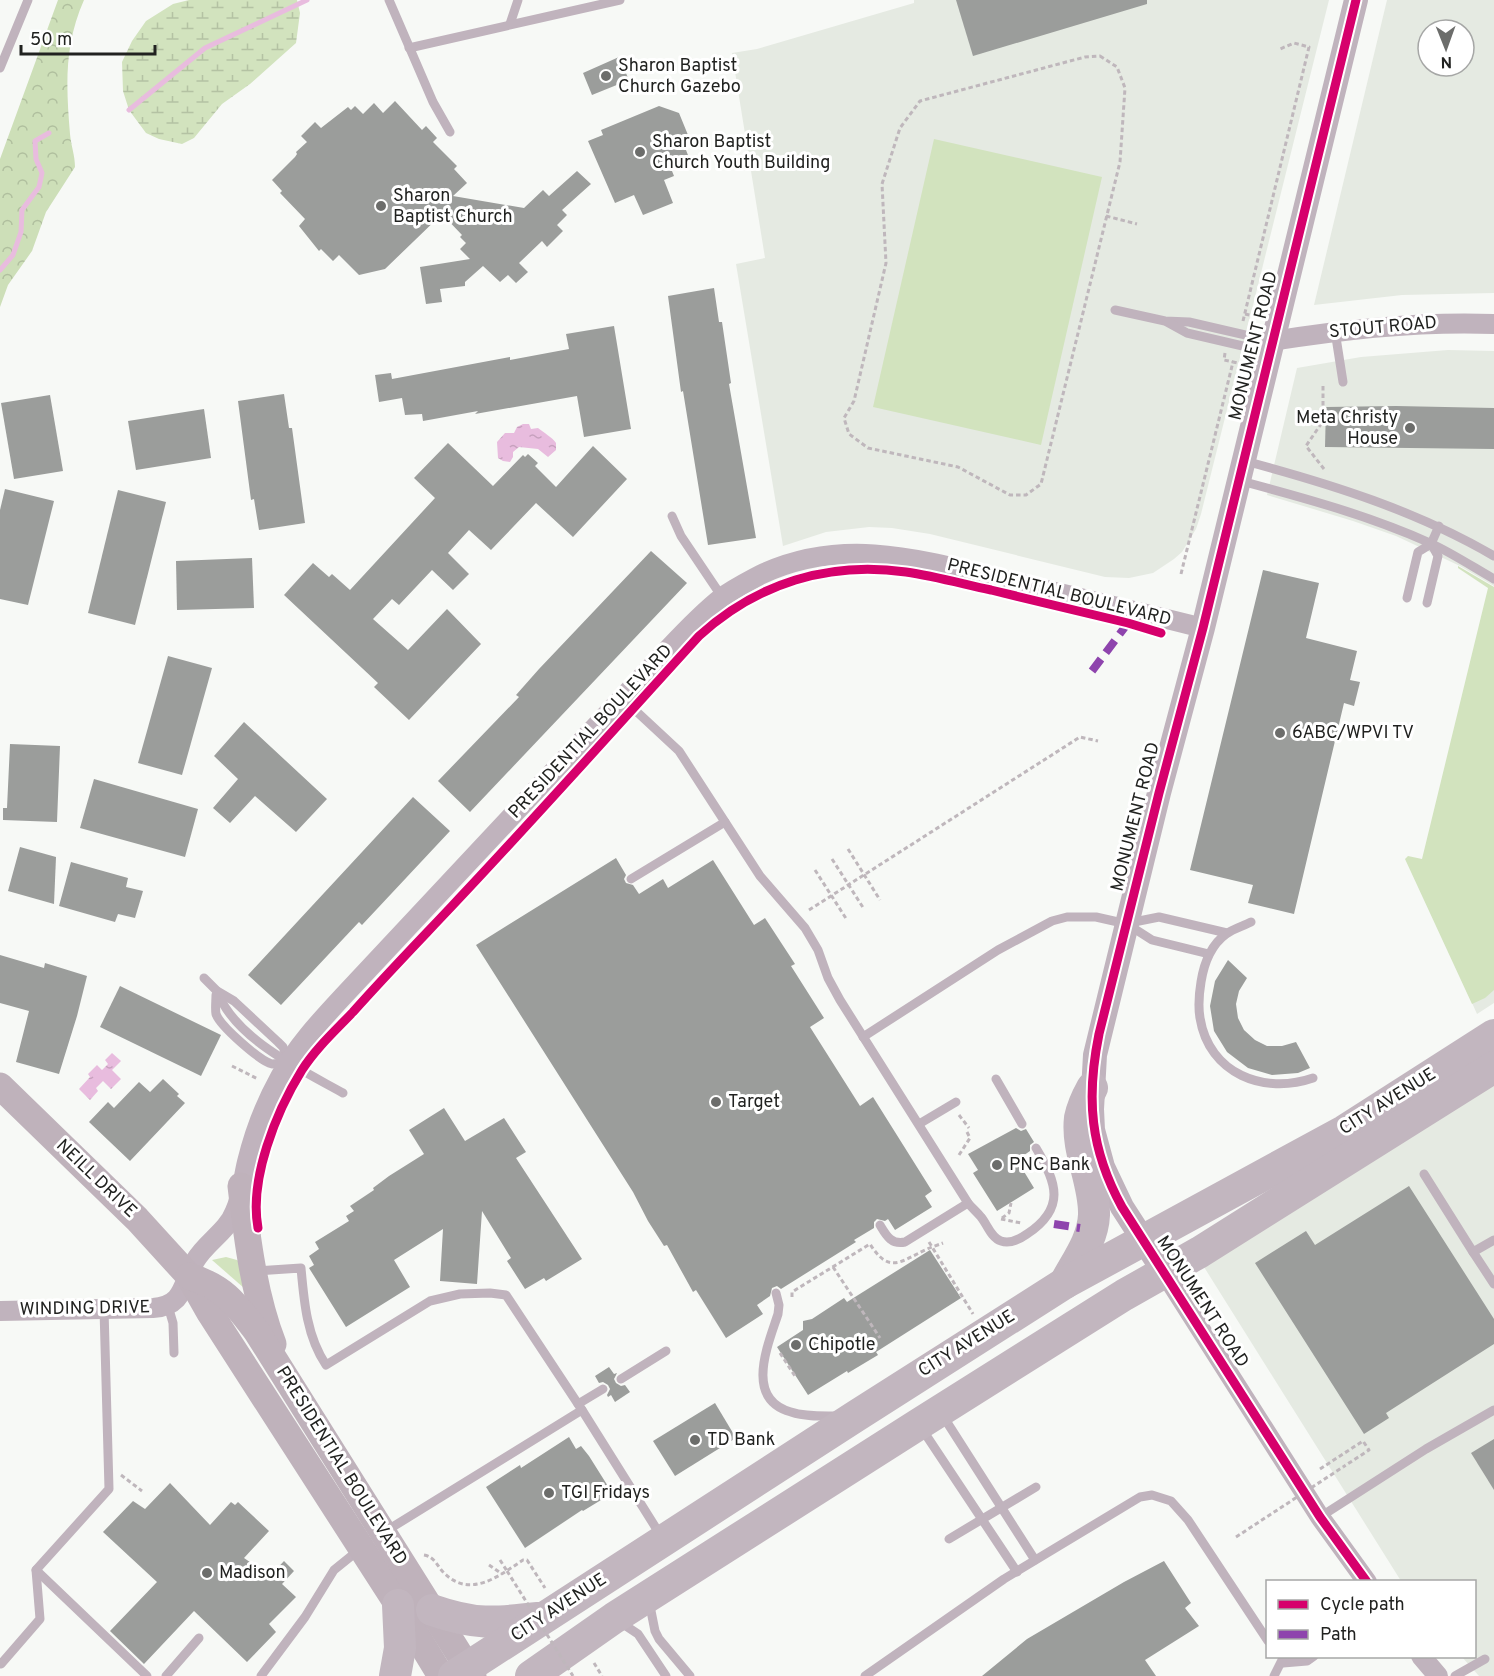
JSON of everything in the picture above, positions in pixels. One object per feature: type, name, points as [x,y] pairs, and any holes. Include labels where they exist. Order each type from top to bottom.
[{"type":"highway","name":"CITY AVENUE","points":[[459,1674],[545,1602],[664,1541],[1065,1283],[1344,1131],[1494,1035]]},
{"type":"highway","name":"CITY AVENUE","points":[[548,1673],[614,1618],[1124,1295],[1200,1252],[1494,1066]]},
{"type":"highway","points":[[1065,1283],[1088,1239],[1093,1221],[1093,1195],[1080,1134],[1080,1118],[1092,1088]]},
{"type":"highway","points":[[432,1610],[462,1619],[487,1623],[545,1602]]},
{"type":"highway","points":[[394,1676],[400,1648],[398,1605]]},
{"type":"main road","name":"NEILL DRIVE","points":[[0,1086],[114,1195],[189,1276]]},
{"type":"main road","points":[[241,1186],[254,1271],[269,1335],[286,1378]]},
{"type":"main road","name":"PRESIDENTIAL BOULEVARD","points":[[189,1276],[215,1286],[229,1297],[257,1332],[286,1378],[372,1541],[398,1605],[459,1674]]},
{"type":"main road","name":"PRESIDENTIAL BOULEVARD","points":[[189,1276],[216,1323],[372,1541],[432,1610],[459,1674]]},
{"type":"street","name":"MONUMENT ROAD","points":[[1356,0],[1203,628],[1099,1034],[1092,1088],[1093,1130],[1103,1167],[1118,1199],[1320,1517],[1365,1580]]},
{"type":"street","name":"STOUT ROAD","points":[[1272,341],[1369,327],[1423,323],[1494,324]]},
{"type":"street","name":"PRESIDENTIAL BOULEVARD","points":[[189,1276],[199,1256],[231,1220],[236,1211],[258,1126],[276,1084],[289,1062],[318,1024],[622,698],[693,623],[722,597],[757,576],[797,561],[836,553],[883,554],[957,568],[1203,628]]},
{"type":"street","name":"WINDING DRIVE","points":[[0,1311],[168,1306],[176,1301],[189,1276]]},
{"type":"street","points":[[1423,1658],[1438,1676]]},
{"type":"lane","points":[[0,68],[28,0]]},
{"type":"lane","points":[[390,0],[433,102],[450,132]]},
{"type":"lane","points":[[510,24],[518,0]]},
{"type":"lane","points":[[410,48],[620,0]]},
{"type":"lane","points":[[1115,310],[1165,321],[1187,333],[1247,347],[1272,341]]},
{"type":"lane","points":[[1335,332],[1343,382]]},
{"type":"lane","points":[[1241,470],[1347,491],[1439,526],[1494,556]]},
{"type":"lane","points":[[1241,470],[1315,502],[1431,544],[1494,579]]},
{"type":"lane","points":[[672,516],[681,536],[722,597]]},
{"type":"lane","points":[[1407,598],[1418,552],[1431,544],[1439,526]]},
{"type":"lane","points":[[1427,603],[1438,556],[1431,544]]},
{"type":"lane","points":[[622,698],[679,751],[760,876],[797,917],[813,941],[834,990],[863,1037],[968,1203],[982,1218],[994,1237],[1000,1241],[1015,1241],[1035,1229],[1050,1212],[1055,1194],[1050,1173],[1036,1148]]},
{"type":"lane","points":[[631,879],[725,822]]},
{"type":"lane","points":[[863,1037],[998,950],[1052,921],[1079,916],[1127,924],[1159,917],[1227,933]]},
{"type":"lane","points":[[1251,922],[1227,933],[1209,954],[1202,973],[1200,990],[1200,1019],[1207,1040],[1219,1058],[1235,1072],[1255,1082],[1285,1085],[1313,1078]]},
{"type":"lane","points":[[1127,924],[1152,940],[1209,954]]},
{"type":"lane","points":[[204,978],[217,991],[234,1001],[278,1042],[283,1047],[289,1062]]},
{"type":"lane","points":[[217,991],[215,1008],[220,1022],[263,1059],[272,1064],[289,1062],[343,1093]]},
{"type":"lane","points":[[996,1079],[1022,1124]]},
{"type":"lane","points":[[919,1124],[956,1102]]},
{"type":"lane","points":[[1424,1174],[1494,1284]]},
{"type":"lane","points":[[880,1225],[891,1240],[899,1243],[905,1242],[968,1203]]},
{"type":"lane","points":[[1473,1252],[1494,1240]]},
{"type":"lane","points":[[254,1271],[301,1268],[311,1334],[315,1348],[326,1365],[430,1301],[460,1294],[506,1295],[664,1541]]},
{"type":"lane","points":[[776,1293],[779,1305],[778,1314],[762,1368],[767,1396],[777,1406],[802,1415],[856,1416]]},
{"type":"lane","points":[[168,1306],[173,1323],[174,1353]]},
{"type":"lane","points":[[1,1664],[40,1619],[36,1570],[109,1489],[104,1309]]},
{"type":"lane","points":[[621,1378],[666,1351]]},
{"type":"lane","points":[[261,1676],[305,1617],[334,1570],[372,1541],[580,1407],[603,1389]]},
{"type":"lane","points":[[1320,1517],[1426,1449],[1494,1410]]},
{"type":"lane","points":[[930,1418],[1002,1508],[1035,1560]]},
{"type":"lane","points":[[930,1418],[982,1520],[1017,1572]]},
{"type":"lane","points":[[949,1539],[1036,1487]]},
{"type":"lane","points":[[865,1676],[1035,1560],[1140,1497],[1152,1495],[1171,1501],[1188,1520],[1266,1638]]},
{"type":"lane","points":[[36,1570],[147,1676]]},
{"type":"lane","points":[[648,1597],[655,1631],[659,1639],[690,1676]]},
{"type":"lane","points":[[614,1618],[639,1634],[666,1676]]},
{"type":"lane","points":[[166,1676],[199,1638]]},
{"type":"lane","points":[[1274,1676],[1282,1659],[1307,1661],[1311,1658]]},
{"type":"lane","points":[[1455,1676],[1485,1659]]},
{"type":"path","points":[[1241,329],[1309,47],[1294,43],[1280,49]]},
{"type":"path","points":[[1100,56],[1117,67],[1125,88],[1120,162],[1106,216],[1041,484],[1033,491],[1026,495],[1010,495],[958,467],[868,448],[849,435],[844,418],[854,401],[886,263],[882,184],[900,128],[920,101],[1085,57],[1100,56]]},
{"type":"path","points":[[1106,216],[1137,224]]},
{"type":"path","points":[[1245,314],[1254,316]]},
{"type":"path","points":[[1181,574],[1233,362],[1242,364]]},
{"type":"path","points":[[1323,386],[1323,421],[1306,446],[1326,473]]},
{"type":"path","points":[[809,910],[1080,737],[1098,741]]},
{"type":"path","points":[[848,849],[880,900]]},
{"type":"path","points":[[832,859],[864,909]]},
{"type":"path","points":[[815,870],[847,920]]},
{"type":"path","points":[[232,1066],[262,1081]]},
{"type":"path","points":[[959,1155],[970,1137],[966,1130]]},
{"type":"path","points":[[1011,1203],[1010,1214],[999,1220],[1026,1224]]},
{"type":"path","points":[[929,1242],[973,1314]]},
{"type":"path","points":[[792,1302],[792,1292],[870,1244],[877,1255],[888,1263],[896,1263],[944,1243]]},
{"type":"path","points":[[833,1267],[880,1338]]},
{"type":"path","points":[[776,1346],[795,1376]]},
{"type":"path","points":[[1236,1537],[1369,1450],[1363,1441],[1320,1469]]},
{"type":"path","points":[[108,1469],[127,1478],[142,1491]]},
{"type":"path","points":[[417,1557],[422,1555],[431,1557],[451,1579],[466,1586],[480,1585],[527,1560],[545,1602]]},
{"type":"path","points":[[500,1560],[507,1571],[548,1673]]},
{"type":"path","points":[[489,1565],[502,1574]]},
{"type":"path","points":[[594,1664],[602,1676]]},
{"type":"shaded area","points":[[914,0],[1329,0],[1201,514],[1196,529],[1182,552],[1153,573],[1129,578],[1105,577],[930,534],[892,528],[869,527],[826,532],[783,546],[736,264],[765,258],[732,53],[757,49],[914,3]]},
{"type":"shaded area","points":[[1387,0],[1494,0],[1494,293],[1402,295],[1314,305]]},
{"type":"shaded area","points":[[1448,350],[1494,351],[1494,586],[1460,566],[1396,536],[1267,495],[1297,368],[1361,357]]},
{"type":"shaded area","points":[[1494,586],[1494,1003],[1477,1014],[1421,889]]},
{"type":"shaded area","points":[[1494,1084],[1494,1676],[1479,1676],[1463,1658],[1476,1658],[1476,1580],[1400,1580],[1204,1267]]},
{"type":"green space","points":[[58,0],[84,0],[73,33],[67,82],[75,167],[46,212],[32,251],[8,285],[0,307],[0,159]]},
{"type":"green space","points":[[189,0],[297,0],[300,13],[296,43],[250,84],[222,104],[194,138],[182,144],[159,139],[146,133],[129,110],[123,91],[122,62],[132,41],[146,21],[173,4]]},
{"type":"green space","points":[[934,139],[1102,177],[1041,445],[873,407]]},
{"type":"green space","points":[[1458,566],[1494,587],[1494,990],[1485,998],[1472,1004],[1405,859],[1408,856],[1422,859],[1488,588]]},
{"type":"green space","points":[[226,1257],[242,1264],[244,1288],[212,1260]]},
{"type":"water","points":[[529,424],[531,429],[538,428],[550,437],[556,443],[556,450],[548,457],[538,449],[519,447],[513,452],[510,462],[498,458],[497,442],[505,433],[514,433],[517,427]]},
{"type":"water","points":[[112,1053],[121,1061],[112,1070],[121,1079],[111,1089],[103,1081],[96,1088],[98,1091],[90,1100],[79,1089],[97,1065],[102,1070],[108,1064],[105,1060]]},
{"type":"building","points":[[956,0],[1147,0],[1147,4],[973,56]]},
{"type":"building","name":"Sharon Baptist Church Gazebo","points":[[619,57],[629,80],[592,95],[583,73]]},
{"type":"building","name":"Sharon Baptist Church","points":[[395,101],[422,130],[426,126],[437,138],[433,142],[457,166],[454,169],[467,183],[453,196],[524,208],[543,190],[549,196],[577,171],[591,184],[562,210],[567,215],[557,225],[563,231],[547,247],[542,241],[519,263],[528,272],[516,283],[508,275],[500,282],[483,266],[465,282],[465,286],[440,289],[442,302],[426,304],[420,267],[470,259],[460,249],[466,243],[460,237],[462,235],[442,214],[385,269],[359,275],[339,255],[333,261],[321,249],[319,251],[299,226],[305,219],[280,193],[282,191],[272,180],[307,142],[301,136],[315,122],[321,128],[348,107],[351,110],[355,106],[363,114],[374,103],[383,113]]},
{"type":"building","name":"Sharon Baptist Church Youth Building","points":[[659,106],[679,113],[688,135],[681,137],[691,163],[672,171],[674,176],[664,180],[673,203],[643,215],[634,195],[615,203],[588,141],[603,135],[601,130]]},
{"type":"building","points":[[714,288],[719,322],[722,322],[731,383],[729,384],[756,538],[708,545],[683,391],[681,392],[668,296]]},
{"type":"building","points":[[614,326],[631,429],[584,437],[577,396],[423,421],[422,414],[405,415],[402,398],[379,402],[375,375],[391,373],[392,379],[510,357],[510,360],[569,349],[566,334]]},
{"type":"building","points":[[284,394],[289,428],[292,428],[305,523],[259,530],[254,499],[251,500],[238,401]]},
{"type":"building","points":[[50,395],[63,471],[14,479],[1,403]]},
{"type":"building","name":"Meta Christy House","points":[[1326,407],[1494,408],[1494,449],[1325,447]]},
{"type":"building","points":[[204,409],[211,458],[136,470],[128,421]]},
{"type":"building","points":[[448,443],[493,486],[523,455],[525,457],[528,454],[538,463],[535,466],[556,487],[593,446],[627,479],[573,537],[536,503],[491,550],[469,530],[448,553],[469,574],[453,590],[432,570],[399,605],[392,599],[373,619],[408,650],[447,609],[481,644],[409,720],[374,687],[378,683],[284,595],[313,563],[329,577],[332,574],[350,590],[435,498],[414,478]]},
{"type":"building","points":[[5,489],[54,501],[28,605],[0,599],[0,510]]},
{"type":"building","points":[[118,490],[166,502],[135,625],[88,613]]},
{"type":"building","points":[[651,551],[687,583],[470,812],[438,781],[519,697],[516,695],[539,669]]},
{"type":"building","points":[[252,558],[254,608],[177,610],[176,561]]},
{"type":"building","name":"6ABC/WPVI TV","points":[[1263,570],[1319,583],[1306,638],[1357,651],[1350,680],[1360,682],[1354,706],[1344,703],[1294,914],[1248,903],[1253,885],[1190,870]]},
{"type":"building","points":[[168,656],[212,668],[182,775],[138,763]]},
{"type":"building","points":[[244,722],[327,799],[296,832],[255,796],[230,823],[213,808],[238,779],[214,756]]},
{"type":"building","points":[[10,744],[60,746],[57,822],[3,820],[3,808],[7,808]]},
{"type":"building","points":[[94,779],[198,809],[185,857],[80,828]]},
{"type":"building","points":[[413,797],[450,831],[362,925],[359,922],[281,1005],[248,975]]},
{"type":"building","points":[[20,847],[56,857],[54,904],[8,891]]},
{"type":"building","name":"Target","points":[[616,858],[626,875],[624,879],[626,883],[633,885],[639,894],[663,879],[668,888],[713,860],[754,925],[765,918],[795,964],[791,966],[824,1018],[810,1027],[860,1106],[873,1097],[932,1191],[925,1196],[932,1207],[895,1230],[888,1219],[885,1221],[877,1219],[874,1222],[874,1228],[854,1240],[856,1242],[781,1289],[777,1286],[772,1288],[770,1296],[757,1305],[763,1314],[726,1338],[696,1290],[693,1292],[667,1245],[664,1246],[648,1221],[633,1192],[476,945]]},
{"type":"building","points":[[71,862],[128,878],[126,887],[143,891],[135,918],[118,914],[115,922],[59,906]]},
{"type":"building","points":[[0,955],[44,968],[45,963],[87,976],[59,1074],[16,1062],[29,1011],[0,1003]]},
{"type":"building","points":[[1228,960],[1247,978],[1239,991],[1236,1004],[1238,1018],[1244,1030],[1255,1040],[1267,1046],[1282,1046],[1296,1042],[1310,1068],[1298,1073],[1272,1075],[1248,1068],[1227,1052],[1214,1031],[1210,1006],[1215,981]]},
{"type":"building","points":[[120,986],[221,1035],[201,1076],[100,1027]]},
{"type":"building","points":[[163,1079],[185,1103],[130,1161],[89,1122],[108,1102],[114,1108],[139,1082],[150,1092]]},
{"type":"building","points":[[444,1108],[465,1141],[504,1118],[526,1152],[516,1158],[582,1259],[546,1281],[544,1278],[525,1289],[507,1261],[511,1258],[482,1211],[477,1284],[440,1281],[443,1229],[394,1260],[410,1287],[346,1327],[309,1268],[314,1265],[309,1256],[319,1249],[315,1242],[349,1221],[346,1216],[354,1211],[350,1206],[374,1190],[373,1188],[389,1176],[424,1154],[409,1130]]},
{"type":"building","name":"PNC Bank","points":[[1016,1128],[1021,1131],[1026,1129],[1034,1142],[1030,1145],[1030,1151],[1017,1160],[1034,1188],[997,1211],[973,1173],[978,1170],[968,1154]]},
{"type":"building","points":[[1409,1186],[1494,1319],[1494,1344],[1386,1413],[1389,1418],[1364,1434],[1255,1263],[1306,1231],[1315,1245]]},
{"type":"building","points":[[930,1250],[961,1298],[876,1352],[878,1355],[808,1395],[777,1347],[803,1330],[803,1321],[812,1319],[844,1298],[847,1302]]},
{"type":"building","points":[[609,1367],[614,1374],[617,1373],[614,1379],[616,1383],[621,1386],[625,1385],[630,1392],[615,1402],[611,1395],[608,1397],[607,1395],[610,1389],[608,1385],[603,1382],[599,1383],[595,1376]]},
{"type":"building","name":"TD Bank","points":[[715,1403],[736,1438],[675,1476],[653,1441]]},
{"type":"building","name":"TGI Fridays","points":[[569,1437],[576,1449],[581,1446],[589,1456],[611,1491],[605,1495],[606,1497],[525,1548],[486,1487]]},
{"type":"building","points":[[1494,1439],[1494,1490],[1471,1453]]},
{"type":"building","name":"Madison","points":[[170,1483],[210,1525],[231,1502],[235,1505],[238,1502],[269,1531],[244,1558],[270,1576],[284,1561],[294,1571],[282,1584],[296,1597],[269,1624],[276,1632],[247,1662],[194,1611],[144,1664],[110,1631],[157,1582],[103,1532],[133,1501],[145,1509]]},
{"type":"building","points":[[1164,1561],[1191,1603],[1185,1608],[1199,1626],[1145,1660],[1156,1676],[982,1676],[1027,1639]]},
{"type":"waterway","points":[[129,110],[205,48],[307,0]]},
{"type":"waterway","points":[[0,270],[13,255],[21,232],[22,210],[39,187],[42,173],[36,159],[35,141],[49,133]]},
{"type":"marked path","points":[[1092,671],[1128,623]]},
{"type":"marked path","points":[[1054,1224],[1080,1228]]},
{"type":"cycle path","points":[[1356,0],[1203,628],[1099,1034],[1092,1102],[1097,1144],[1111,1186],[1122,1207],[1320,1517],[1366,1580]]},
{"type":"cycle path","points":[[258,1228],[257,1189],[267,1146],[292,1087],[307,1062],[699,636],[745,602],[795,580],[822,573],[877,569],[948,580],[1161,633]]},
{"type":"place","name":"Sharon Baptist Church Gazebo","points":[[606,76]]},
{"type":"place","name":"Sharon Baptist Church Youth Building","points":[[640,152]]},
{"type":"place","name":"Sharon Baptist Church","points":[[381,206]]},
{"type":"place","name":"Meta Christy House","points":[[1410,428]]},
{"type":"place","name":"6ABC/WPVI TV","points":[[1280,733]]},
{"type":"place","name":"Target","points":[[716,1102]]},
{"type":"place","name":"PNC Bank","points":[[997,1165]]},
{"type":"place","name":"Chipotle","points":[[796,1345]]},
{"type":"place","name":"TD Bank","points":[[695,1440]]},
{"type":"place","name":"TGI Fridays","points":[[549,1493]]},
{"type":"place","name":"Madison","points":[[207,1573]]}]
